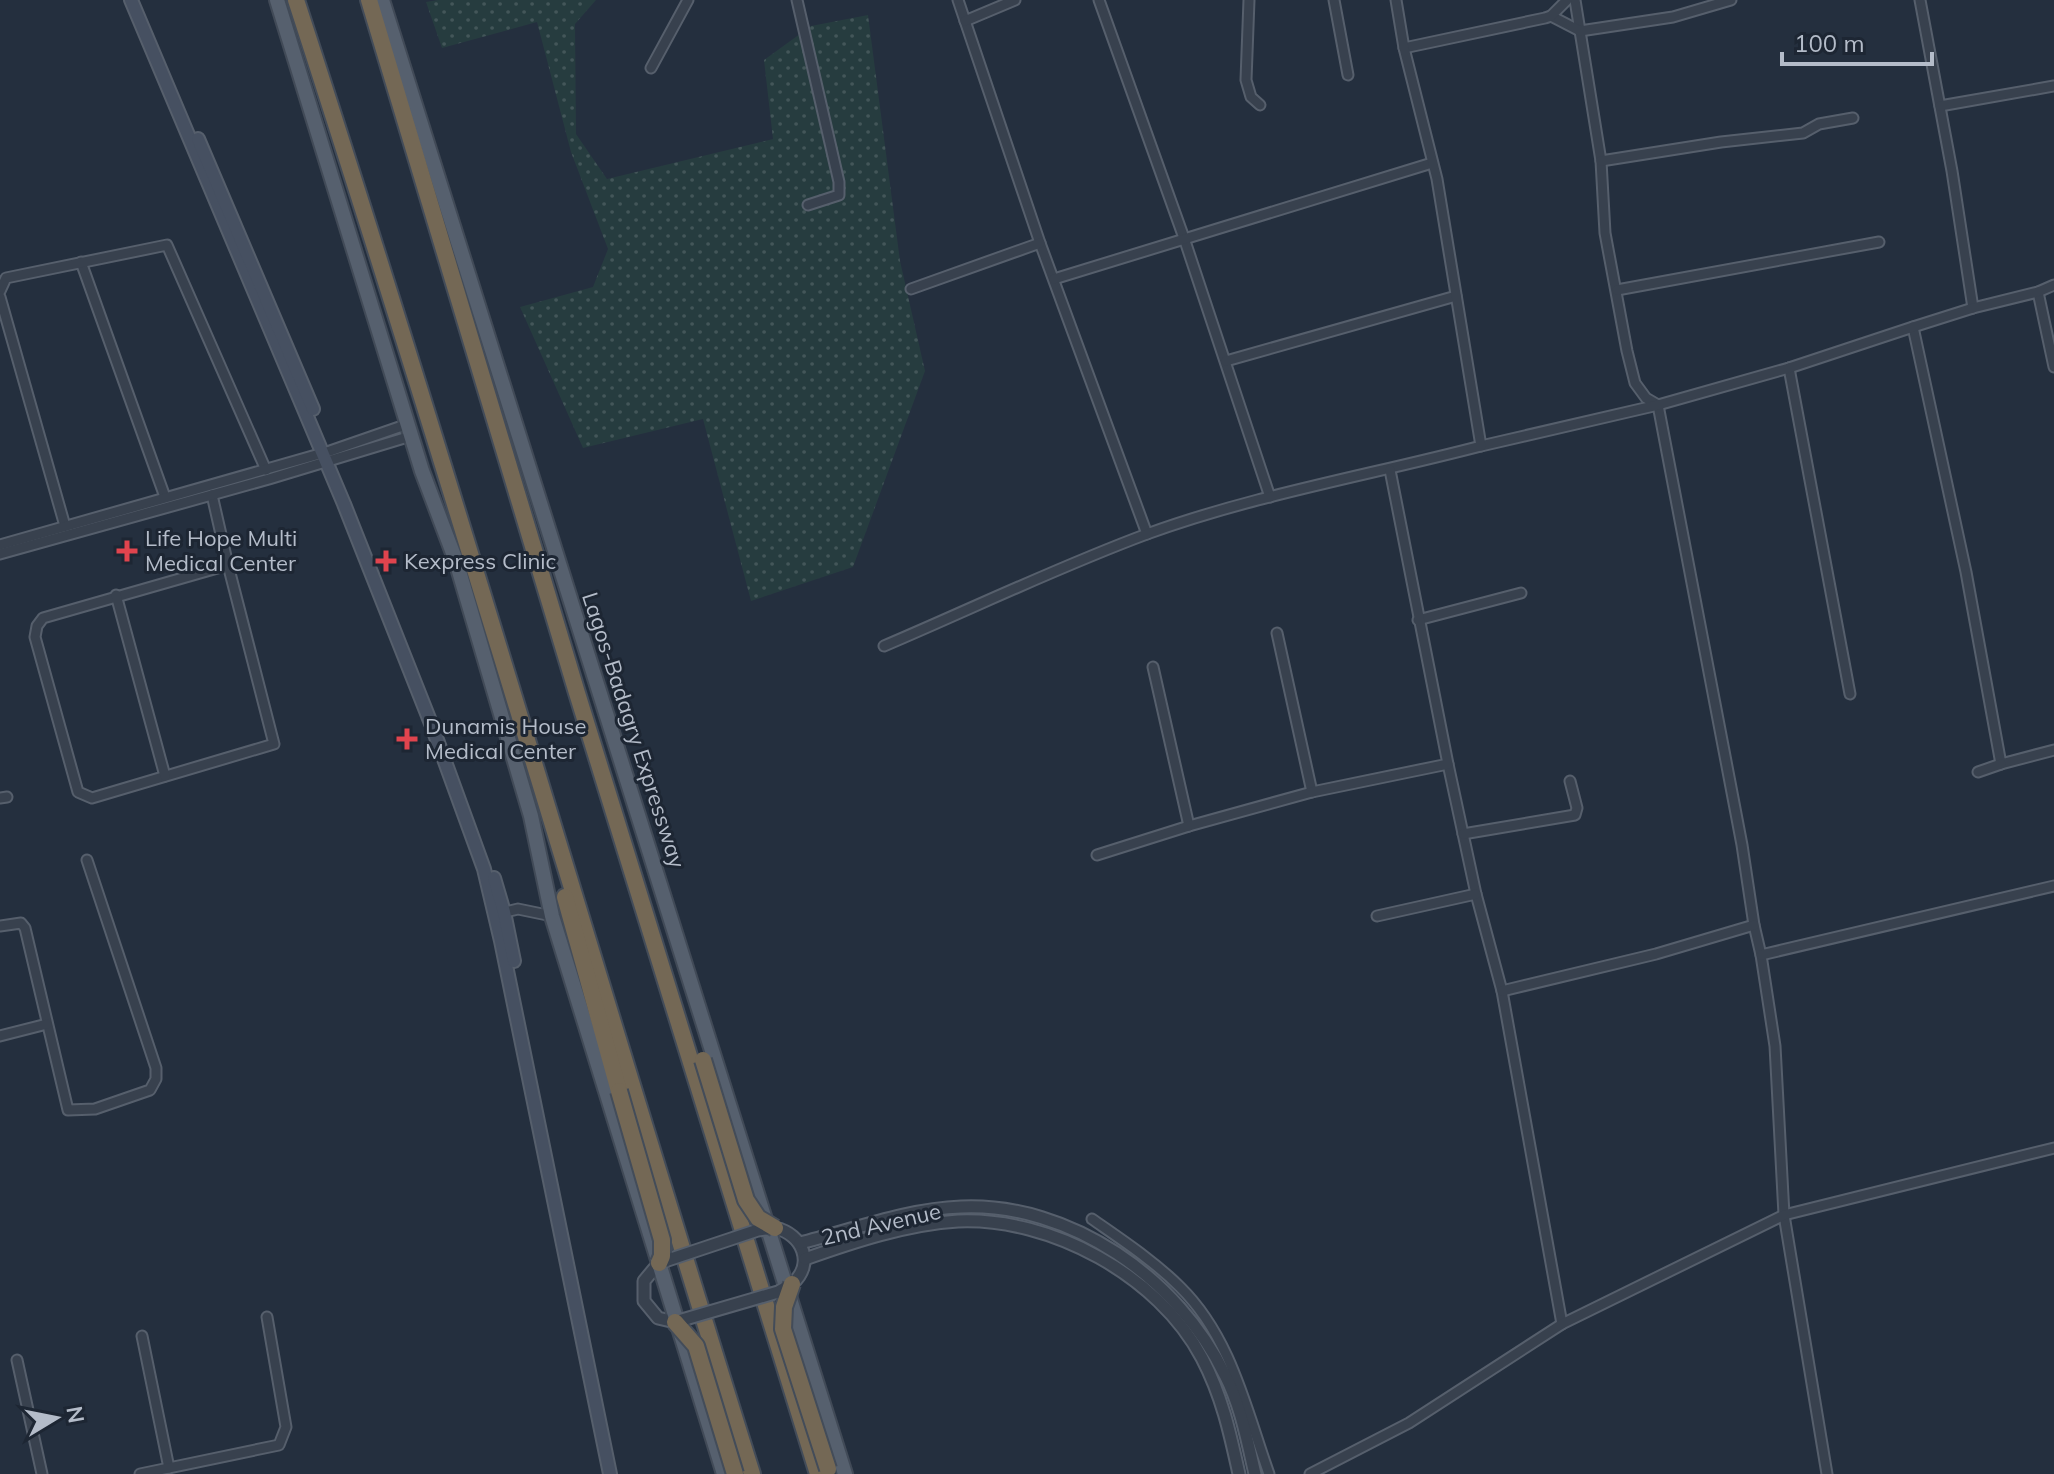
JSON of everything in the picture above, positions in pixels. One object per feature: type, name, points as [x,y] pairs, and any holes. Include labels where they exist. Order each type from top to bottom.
[{"type":"highway","points":[[296,0],[385,276],[629,1084],[752,1474]]},
{"type":"highway","name":"Lagos-Badagry Expressway","points":[[369,0],[577,693],[830,1473]]},
{"type":"highway","points":[[577,693],[653,904],[746,1200],[758,1218],[775,1228]]},
{"type":"highway","points":[[525,732],[573,932],[662,1240],[659,1263]]},
{"type":"highway","points":[[792,1284],[784,1307],[783,1329],[830,1473]]},
{"type":"highway","points":[[675,1322],[696,1346],[735,1474]]},
{"type":"main road","points":[[131,0],[328,457]]},
{"type":"main road","points":[[139,0],[452,760],[500,914],[617,1474]]},
{"type":"main road","points":[[277,0],[433,505],[465,591],[531,816],[552,916],[724,1474]]},
{"type":"main road","name":"Lagos-Badagry Expressway","points":[[382,0],[830,1473]]},
{"type":"main road","points":[[500,914],[610,1474]]},
{"type":"street","points":[[651,68],[688,0]]},
{"type":"street","points":[[797,0],[839,182],[839,195],[808,205]]},
{"type":"street","points":[[958,0],[1040,243],[1147,534]]},
{"type":"street","points":[[965,21],[1015,0]]},
{"type":"street","points":[[1099,0],[1184,238],[1270,497]]},
{"type":"street","points":[[1249,0],[1246,80],[1251,97],[1260,105]]},
{"type":"street","points":[[1334,0],[1348,75]]},
{"type":"street","points":[[1396,0],[1404,48],[1437,179],[1481,446]]},
{"type":"street","points":[[1404,48],[1551,16],[1567,0]]},
{"type":"street","points":[[1575,0],[1601,161],[1605,233],[1627,351],[1635,383],[1646,398],[1658,405],[1761,955],[1775,1046],[1784,1215],[1827,1474]]},
{"type":"street","points":[[1551,16],[1580,31],[1673,17],[1731,0]]},
{"type":"street","points":[[1920,0],[1973,308]]},
{"type":"street","points":[[1940,106],[2054,86]]},
{"type":"street","points":[[1601,161],[1803,133],[1819,124],[1853,118]]},
{"type":"street","points":[[1054,279],[1432,163]]},
{"type":"street","points":[[1617,290],[1879,242]]},
{"type":"street","points":[[911,289],[1040,243]]},
{"type":"street","points":[[65,526],[0,294],[6,278],[167,245],[266,470]]},
{"type":"street","points":[[81,262],[165,497]]},
{"type":"street","points":[[884,646],[1147,534],[1270,497],[1658,405],[1789,368],[2054,285]]},
{"type":"street","points":[[2038,292],[2054,367]]},
{"type":"street","points":[[1226,361],[1456,296]]},
{"type":"street","points":[[1913,327],[1966,572],[2001,764]]},
{"type":"street","points":[[1789,368],[1850,694]]},
{"type":"street","points":[[0,554],[212,495],[410,430]]},
{"type":"street","points":[[0,545],[165,497],[328,457]]},
{"type":"street","points":[[1390,470],[1463,834],[1502,991],[1562,1324]]},
{"type":"street","points":[[212,495],[274,744],[92,798],[78,792],[35,637],[37,626],[43,618],[228,565]]},
{"type":"street","points":[[1418,620],[1521,593]]},
{"type":"street","points":[[116,595],[165,776]]},
{"type":"street","points":[[1277,633],[1312,792]]},
{"type":"street","points":[[1153,667],[1189,826]]},
{"type":"street","points":[[1978,772],[2054,750]]},
{"type":"street","points":[[1097,855],[1312,792],[1448,764]]},
{"type":"street","points":[[1463,834],[1575,815],[1577,808],[1570,781]]},
{"type":"street","points":[[0,926],[14,922],[21,923],[25,928],[68,1110],[95,1109],[150,1090],[156,1079],[156,1068],[87,860]]},
{"type":"street","points":[[1761,955],[2054,886]]},
{"type":"street","points":[[1377,916],[1476,894]]},
{"type":"street","points":[[500,914],[518,909],[552,916]]},
{"type":"street","points":[[1502,991],[1656,954],[1754,925]]},
{"type":"street","points":[[0,1036],[47,1024]]},
{"type":"street","points":[[1310,1474],[1409,1423],[1562,1324],[1784,1215],[2054,1148]]},
{"type":"street","name":"2nd Avenue","points":[[800,1243],[924,1212],[962,1207],[1004,1210],[1049,1220],[1096,1241],[1148,1275],[1202,1334],[1234,1394],[1255,1474]]},
{"type":"street","points":[[1092,1219],[1181,1288],[1212,1328],[1234,1369],[1269,1474]]},
{"type":"street","name":"2nd Avenue","points":[[805,1259],[925,1224],[961,1221],[998,1223],[1025,1229],[1084,1249],[1117,1268],[1151,1297],[1188,1337],[1210,1374],[1227,1416],[1239,1474]]},
{"type":"street","points":[[775,1228],[790,1233],[800,1243],[805,1259],[803,1272],[792,1284],[778,1292],[675,1322],[658,1318],[644,1301],[644,1281],[659,1263],[758,1230],[775,1228]]},
{"type":"street","points":[[140,1474],[279,1445],[286,1427],[267,1317]]},
{"type":"street","points":[[142,1336],[169,1468]]},
{"type":"street","points":[[17,1360],[42,1474]]},
{"type":"green space","points":[[596,0],[575,24],[576,134],[607,179],[773,139],[764,60],[811,26],[868,15],[900,261],[925,371],[853,567],[751,601],[703,419],[583,448],[520,307],[593,287],[608,249],[571,152],[537,22],[442,48],[426,2]]},
{"type":"place","name":"Life Hope Multi Medical Center","points":[[127,551]]},
{"type":"place","name":"Kexpress Clinic","points":[[386,561]]},
{"type":"place","name":"Dunamis House Medical Center","points":[[407,739]]}]
